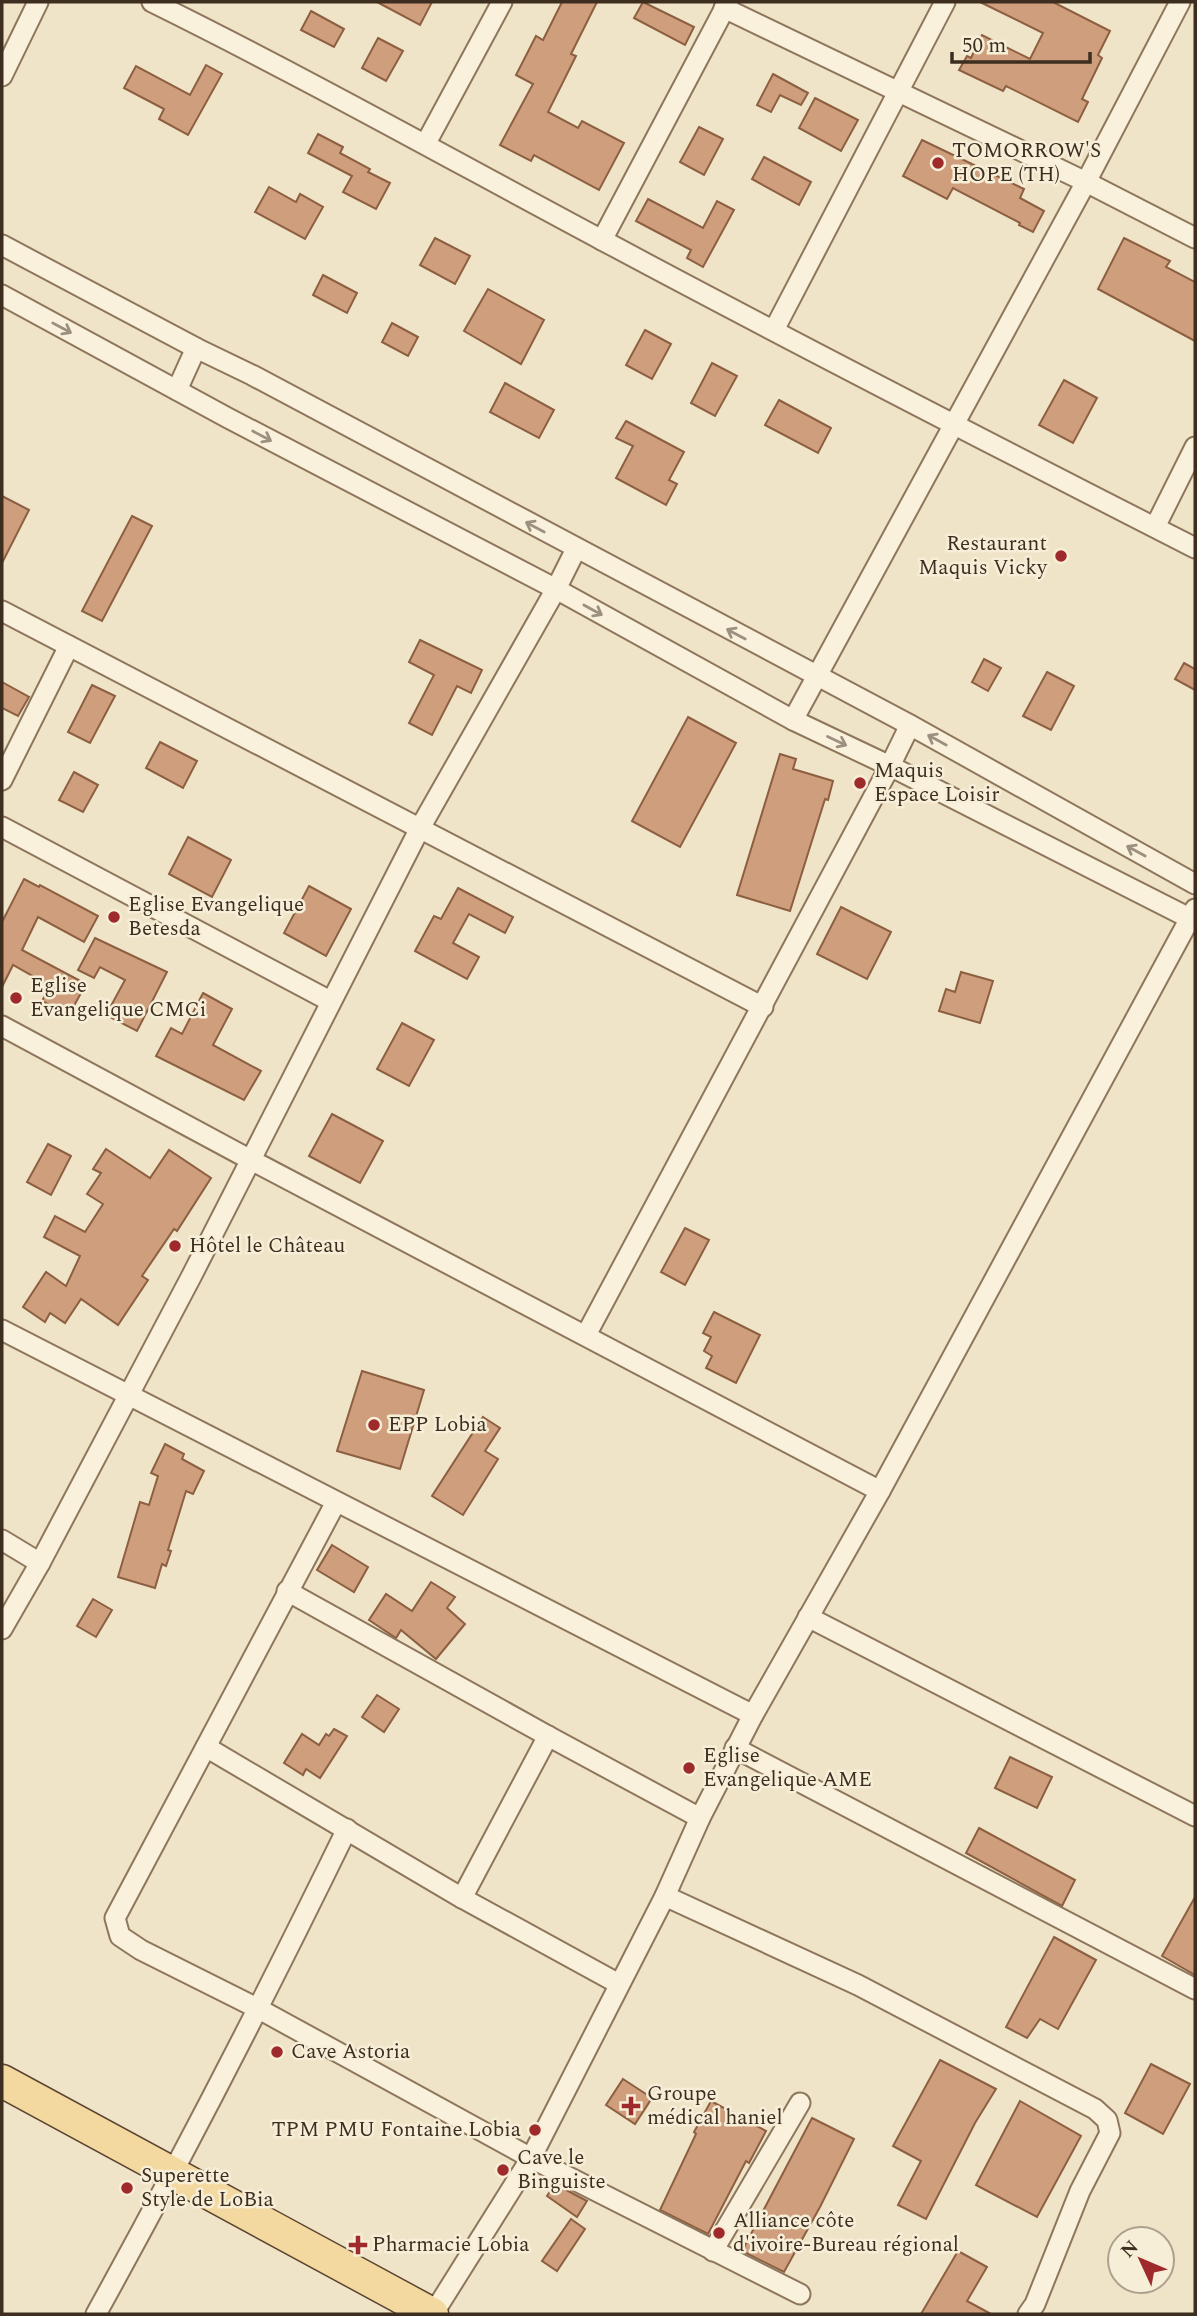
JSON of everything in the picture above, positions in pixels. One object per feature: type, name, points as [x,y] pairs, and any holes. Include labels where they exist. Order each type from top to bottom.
[{"type":"main road","points":[[2,2081],[432,2314]]},
{"type":"street","points":[[2,76],[38,2]]},
{"type":"street","points":[[152,2],[251,51],[955,426],[1195,548]]},
{"type":"street","points":[[426,144],[502,2]]},
{"type":"street","points":[[774,330],[945,2]]},
{"type":"street","points":[[793,720],[955,426],[1180,2]]},
{"type":"street","points":[[602,240],[726,5],[1195,238]]},
{"type":"street","points":[[2,245],[910,725],[1195,884]]},
{"type":"street","points":[[2,295],[556,589],[793,720],[1194,916],[880,1491],[753,1715],[700,1818],[665,1896],[531,2158],[432,2314]]},
{"type":"street","points":[[177,390],[196,348]]},
{"type":"street","points":[[1154,527],[1195,447]]},
{"type":"street","points":[[2,1629],[129,1395],[420,828],[576,549]]},
{"type":"street","points":[[2,611],[763,1007]]},
{"type":"street","points":[[2,780],[69,646]]},
{"type":"street","points":[[586,1335],[763,1007],[910,725]]},
{"type":"street","points":[[2,827],[330,1001]]},
{"type":"street","points":[[2,1026],[880,1491]]},
{"type":"street","points":[[2,1330],[753,1715]]},
{"type":"street","points":[[336,1502],[115,1918],[120,1936],[141,1950],[259,2009],[531,2158],[800,2294]]},
{"type":"street","points":[[2,1540],[40,1563]]},
{"type":"street","points":[[288,1591],[700,1818]]},
{"type":"street","points":[[808,1617],[1195,1816]]},
{"type":"street","points":[[463,1898],[548,1736]]},
{"type":"street","points":[[206,1747],[463,1898],[619,1984]]},
{"type":"street","points":[[736,1748],[1195,1989]]},
{"type":"street","points":[[96,2314],[259,2009],[347,1829]]},
{"type":"street","points":[[665,1896],[858,1985],[1095,2109],[1107,2120],[1110,2133],[1080,2191],[1035,2304],[1028,2314]]},
{"type":"street","points":[[713,2251],[800,2103]]},
{"type":"building","points":[[377,2],[432,2],[420,25]]},
{"type":"building","points":[[562,2],[597,2],[571,54],[576,56],[548,112],[578,128],[582,121],[624,143],[599,190],[534,155],[531,161],[500,145],[533,84],[516,75],[536,36],[543,40]]},
{"type":"building","points":[[643,2],[694,27],[685,45],[634,18]]},
{"type":"building","points":[[980,2],[1053,2],[1110,31],[1098,55],[1102,58],[1082,99],[1088,102],[1078,122],[1006,86],[1003,91],[959,70],[967,56],[971,58],[982,35],[1030,59],[1043,33]]},
{"type":"building","points":[[311,11],[344,29],[334,47],[301,30]]},
{"type":"building","points":[[378,38],[403,51],[386,81],[362,68]]},
{"type":"building","points":[[206,65],[222,74],[188,135],[159,119],[164,109],[124,88],[136,66],[190,95]]},
{"type":"building","points":[[773,74],[808,93],[801,105],[780,95],[771,112],[757,105]]},
{"type":"building","points":[[815,98],[858,120],[841,151],[799,128]]},
{"type":"building","points":[[699,127],[723,139],[704,175],[680,162]]},
{"type":"building","points":[[318,134],[343,147],[340,153],[390,183],[376,209],[343,192],[352,176],[308,153]]},
{"type":"building","points":[[922,140],[1024,189],[1020,198],[1044,211],[1033,232],[953,188],[947,199],[903,176]]},
{"type":"building","points":[[764,157],[811,182],[799,205],[752,179]]},
{"type":"building","points":[[269,187],[296,202],[300,194],[323,207],[305,239],[255,212]]},
{"type":"building","points":[[648,199],[703,228],[717,201],[734,210],[703,267],[687,258],[691,250],[636,221]]},
{"type":"building","points":[[435,238],[470,256],[455,284],[420,265]]},
{"type":"building","points":[[1124,238],[1170,261],[1166,267],[1195,282],[1195,341],[1098,289]]},
{"type":"building","points":[[323,275],[357,293],[347,313],[313,295]]},
{"type":"building","points":[[488,289],[544,320],[521,364],[464,331]]},
{"type":"building","points":[[392,323],[418,337],[408,356],[382,342]]},
{"type":"building","points":[[645,330],[671,344],[652,379],[626,365]]},
{"type":"building","points":[[712,363],[737,376],[715,416],[691,403]]},
{"type":"building","points":[[1064,380],[1097,398],[1073,443],[1039,425]]},
{"type":"building","points":[[505,383],[554,410],[539,438],[490,412]]},
{"type":"building","points":[[779,400],[831,428],[818,453],[765,425]]},
{"type":"building","points":[[626,421],[684,452],[669,480],[677,484],[666,505],[616,478],[633,446],[616,438]]},
{"type":"building","points":[[2,496],[29,510],[2,563]]},
{"type":"building","points":[[132,516],[152,526],[102,621],[82,611]]},
{"type":"building","points":[[420,640],[482,670],[471,693],[457,686],[432,735],[409,723],[434,675],[409,662]]},
{"type":"building","points":[[984,659],[1001,668],[988,691],[972,682]]},
{"type":"building","points":[[1184,663],[1195,669],[1195,690],[1175,679]]},
{"type":"building","points":[[1047,672],[1074,686],[1051,730],[1023,716]]},
{"type":"building","points":[[2,682],[29,697],[18,716],[2,708]]},
{"type":"building","points":[[92,685],[115,696],[90,743],[68,732]]},
{"type":"building","points":[[688,717],[736,743],[680,847],[632,821]]},
{"type":"building","points":[[160,742],[197,761],[183,788],[146,768]]},
{"type":"building","points":[[780,754],[796,759],[793,769],[833,781],[790,911],[737,895]]},
{"type":"building","points":[[74,772],[98,785],[83,812],[59,800]]},
{"type":"building","points":[[188,837],[231,860],[212,897],[169,874]]},
{"type":"building","points":[[24,879],[98,916],[84,942],[38,917],[22,950],[86,984],[69,1015],[42,1001],[50,986],[13,965],[2,987],[2,922]]},
{"type":"building","points":[[309,886],[351,909],[326,956],[284,933]]},
{"type":"building","points":[[458,888],[513,917],[505,933],[469,914],[453,943],[479,957],[467,979],[415,951],[434,916],[441,919]]},
{"type":"building","points":[[841,907],[891,932],[867,979],[817,954]]},
{"type":"building","points":[[95,938],[167,972],[137,1031],[106,1015],[125,980],[100,967],[94,978],[78,970]]},
{"type":"building","points":[[961,972],[993,981],[980,1023],[939,1011],[946,989],[955,992]]},
{"type":"building","points":[[203,993],[232,1009],[213,1045],[261,1071],[244,1100],[156,1056],[171,1028],[182,1034]]},
{"type":"building","points":[[402,1023],[434,1040],[409,1086],[377,1069]]},
{"type":"building","points":[[332,1114],[383,1141],[360,1183],[309,1156]]},
{"type":"building","points":[[48,1144],[71,1156],[51,1195],[27,1182]]},
{"type":"building","points":[[106,1149],[150,1178],[169,1150],[211,1178],[177,1231],[174,1229],[142,1276],[148,1280],[118,1325],[81,1299],[65,1323],[50,1313],[45,1322],[23,1307],[46,1272],[66,1286],[80,1256],[44,1237],[55,1216],[85,1232],[103,1204],[87,1194],[101,1173],[93,1169]]},
{"type":"building","points":[[685,1228],[709,1240],[685,1285],[661,1272]]},
{"type":"building","points":[[714,1312],[760,1335],[736,1383],[706,1368],[712,1356],[704,1351],[711,1337],[703,1333]]},
{"type":"building","points":[[362,1371],[424,1390],[400,1469],[337,1451]]},
{"type":"building","points":[[483,1417],[500,1428],[485,1451],[498,1459],[463,1515],[432,1496]]},
{"type":"building","points":[[165,1444],[184,1454],[182,1459],[204,1471],[193,1494],[186,1491],[168,1550],[171,1551],[166,1566],[162,1564],[155,1588],[118,1577],[140,1502],[149,1505],[158,1476],[151,1473]]},
{"type":"building","points":[[332,1545],[368,1567],[354,1592],[317,1570]]},
{"type":"building","points":[[431,1582],[455,1597],[447,1608],[465,1624],[436,1659],[401,1630],[396,1638],[369,1620],[386,1594],[412,1611]]},
{"type":"building","points":[[93,1599],[112,1610],[96,1637],[77,1626]]},
{"type":"building","points":[[377,1695],[399,1709],[384,1732],[362,1717]]},
{"type":"building","points":[[334,1729],[347,1736],[320,1778],[306,1769],[303,1775],[284,1763],[302,1734],[319,1745],[326,1734],[329,1736]]},
{"type":"building","points":[[1010,1757],[1052,1777],[1037,1808],[995,1788]]},
{"type":"building","points":[[979,1828],[1075,1880],[1062,1906],[966,1853]]},
{"type":"building","points":[[1195,1897],[1195,1975],[1162,1956]]},
{"type":"building","points":[[1054,1937],[1096,1960],[1058,2029],[1040,2019],[1027,2038],[1006,2027]]},
{"type":"building","points":[[940,2060],[996,2089],[975,2123],[926,2219],[898,2205],[921,2161],[893,2146]]},
{"type":"building","points":[[1151,2064],[1190,2084],[1163,2134],[1125,2113]]},
{"type":"building","points":[[623,2079],[652,2098],[635,2124],[606,2105]]},
{"type":"building","points":[[711,2101],[766,2131],[749,2163],[746,2161],[708,2234],[660,2210],[696,2134],[694,2132]]},
{"type":"building","points":[[1020,2101],[1081,2136],[1037,2217],[976,2185]]},
{"type":"building","points":[[812,2118],[854,2139],[784,2272],[742,2251]]},
{"type":"building","points":[[555,2184],[587,2201],[577,2217],[547,2196]]},
{"type":"building","points":[[571,2219],[585,2229],[557,2271],[542,2261]]},
{"type":"building","points":[[958,2251],[987,2267],[967,2301],[991,2314],[921,2314]]},
{"type":"place","name":"TOMORROW'S HOPE (TH)","points":[[938,163]]},
{"type":"place","name":"Restaurant Maquis Vicky","points":[[1061,556]]},
{"type":"place","name":"Maquis Espace Loisir","points":[[860,783]]},
{"type":"place","name":"Eglise Evangelique Betesda","points":[[114,917]]},
{"type":"place","name":"Eglise Evangelique CMCi","points":[[16,998]]},
{"type":"place","name":"Hôtel le Château","points":[[175,1246]]},
{"type":"place","name":"EPP Lobia","points":[[374,1425]]},
{"type":"place","name":"Eglise Evangelique AME","points":[[689,1768]]},
{"type":"place","name":"Cave Astoria","points":[[277,2052]]},
{"type":"place","name":"Groupe médical haniel","points":[[631,2106]]},
{"type":"place","name":"TPM PMU Fontaine Lobia","points":[[535,2130]]},
{"type":"place","name":"Cave le Binguiste","points":[[503,2170]]},
{"type":"place","name":"Superette Style de LoBia","points":[[127,2188]]},
{"type":"place","name":"Alliance côte d'ivoire-Bureau régional","points":[[719,2233]]},
{"type":"place","name":"Pharmacie Lobia","points":[[358,2245]]}]
